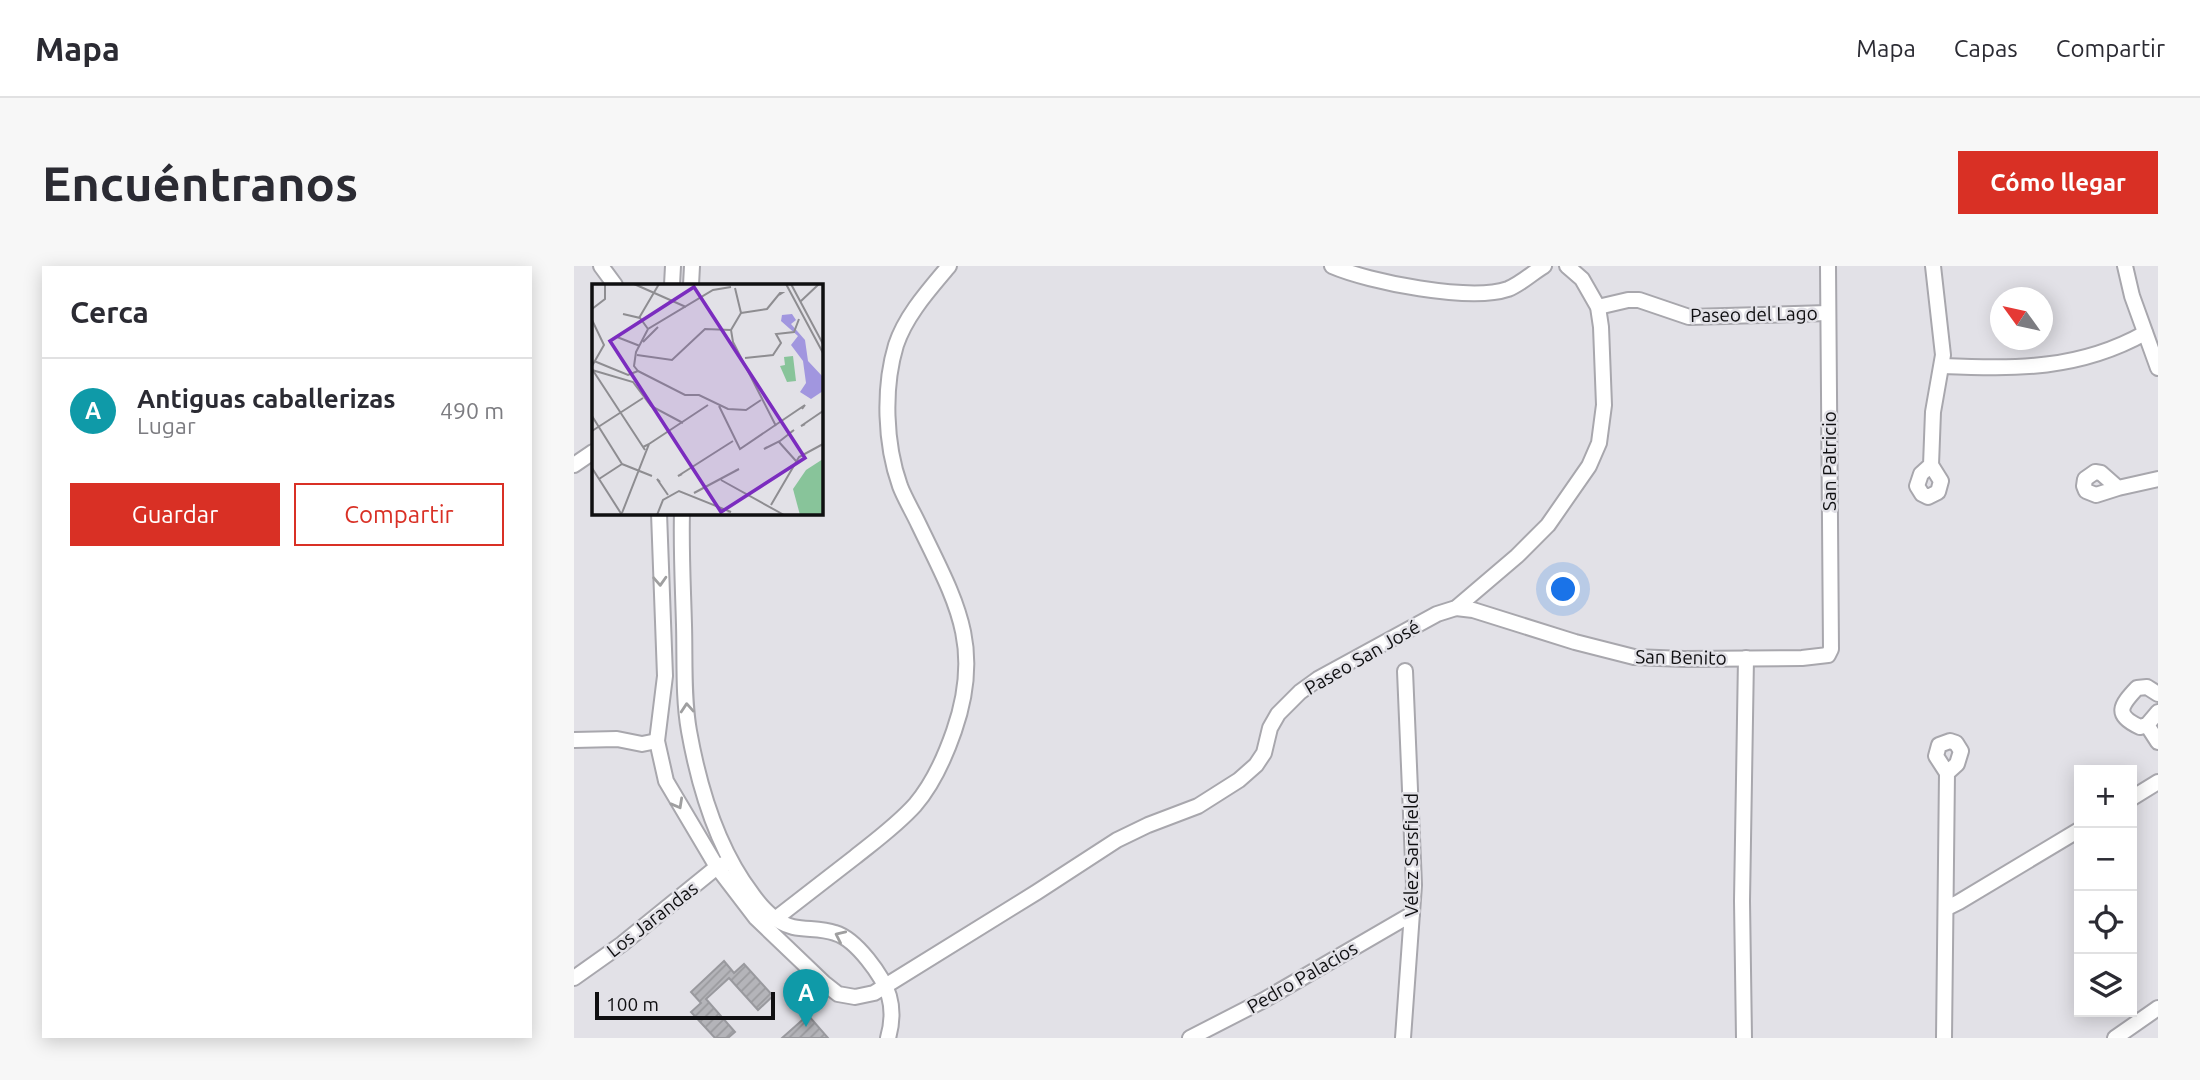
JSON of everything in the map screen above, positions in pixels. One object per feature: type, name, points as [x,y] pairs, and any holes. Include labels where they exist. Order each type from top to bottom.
[{"type":"street","points":[[601,266],[614,284]]},
{"type":"street","points":[[672,284],[673,266]]},
{"type":"street","points":[[691,284],[692,266]]},
{"type":"street","points":[[775,919],[890,830],[915,804],[933,780],[946,754],[959,716],[967,669],[966,638],[957,604],[900,486],[890,442],[889,395],[896,345],[917,306],[949,266]]},
{"type":"street","points":[[1332,266],[1349,274],[1406,286],[1481,292],[1506,289],[1544,266]]},
{"type":"street","points":[[1567,266],[1583,279],[1598,307]]},
{"type":"street","name":"San Patricio","points":[[1828,266],[1831,649],[1828,654]]},
{"type":"street","points":[[1931,465],[1935,400],[1943,347],[1933,266]]},
{"type":"street","points":[[2125,266],[2132,296],[2158,368]]},
{"type":"street","name":"Paseo del Lago","points":[[1598,307],[1639,300],[1689,317],[1828,313]]},
{"type":"street","name":"Paseo San José","points":[[723,864],[756,918],[838,994],[855,997],[874,993],[1117,840],[1198,806],[1239,780],[1256,765],[1264,753],[1270,728],[1278,714],[1300,692],[1318,679],[1437,614],[1456,608],[1517,556],[1548,525],[1595,454],[1601,433],[1604,405],[1598,307]]},
{"type":"street","points":[[1942,366],[1980,368],[2050,365],[2105,352],[2145,333]]},
{"type":"street","points":[[574,465],[592,453]]},
{"type":"street","points":[[2118,488],[2158,479]]},
{"type":"street","points":[[659,514],[665,676],[657,741],[666,781],[723,864],[775,919],[792,926],[836,933],[861,951],[885,986],[892,1016],[888,1038]]},
{"type":"street","points":[[682,514],[689,730],[723,864]]},
{"type":"street","name":"San Benito","points":[[1456,608],[1473,610],[1624,655],[1684,659],[1802,658],[1828,654]]},
{"type":"street","points":[[1744,1038],[1742,901],[1745,658]]},
{"type":"street","name":"Vélez Sarsfield","points":[[1403,1038],[1412,914],[1413,834],[1405,671]]},
{"type":"street","points":[[2158,694],[2147,687],[2137,688],[2121,711],[2140,727],[2154,722],[2158,742]]},
{"type":"street","points":[[574,740],[617,739],[642,744],[657,741]]},
{"type":"street","points":[[1944,1038],[1947,773]]},
{"type":"street","points":[[2137,795],[2158,782]]},
{"type":"street","points":[[1947,908],[2074,833]]},
{"type":"street","name":"Los Jarandas","points":[[574,978],[622,944],[723,864]]},
{"type":"street","name":"Pedro Palacios","points":[[1191,1038],[1264,1000],[1412,914]]},
{"type":"street","points":[[2115,1038],[2158,1008]]},
{"type":"building","points":[[724,961],[734,973],[744,964],[773,996],[758,1010],[729,978],[706,999],[735,1032],[728,1038],[715,1038],[691,1012],[701,1003],[691,992]]},
{"type":"building","points":[[808,1015],[828,1038],[782,1038]]},
{"type":"place","name":"Antiguas caballerizas","points":[[806,1027]]}]
